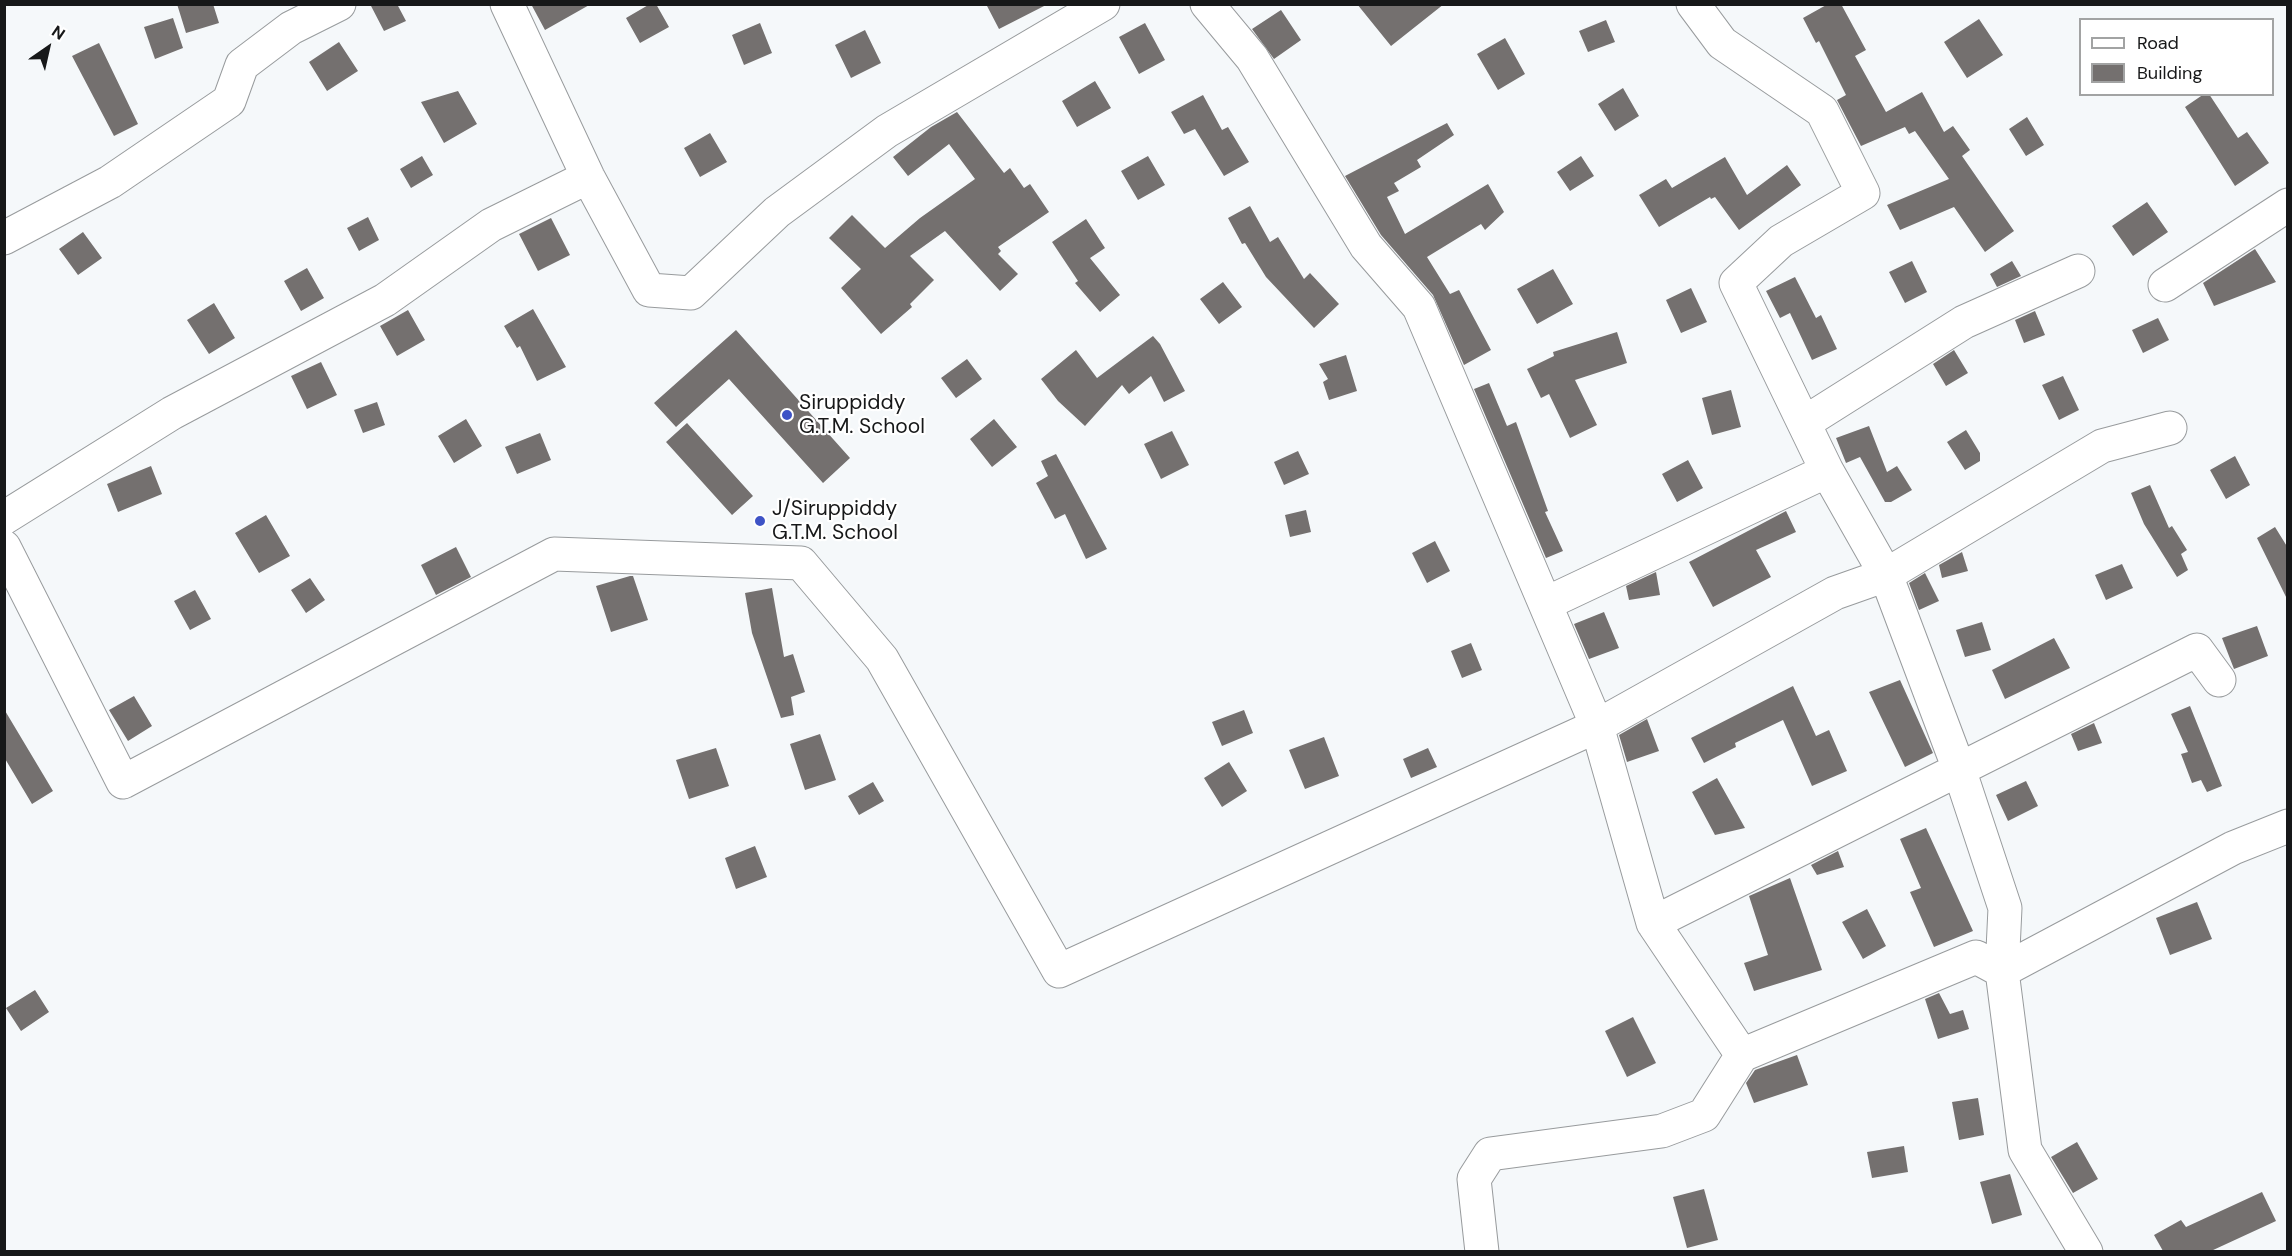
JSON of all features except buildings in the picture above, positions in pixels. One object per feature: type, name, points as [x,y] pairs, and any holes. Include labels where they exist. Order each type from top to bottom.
[{"type":"street","points":[[4,238],[110,182],[229,101],[242,65],[291,28],[339,4]]},
{"type":"street","points":[[507,4],[588,177],[649,290],[691,293],[777,212],[887,131],[1103,4]]},
{"type":"street","points":[[1208,4],[1252,58],[1366,246],[1419,307],[1547,603],[1597,726],[1653,923],[1742,1056]]},
{"type":"street","points":[[1693,4],[1722,43],[1822,111],[1863,193],[1781,241],[1736,283],[1827,471],[1886,575],[1959,769],[2005,908],[2002,971],[2025,1150],[2086,1251]]},
{"type":"street","points":[[4,518],[172,412],[385,300],[491,225],[588,177]]},
{"type":"street","points":[[2165,285],[2288,205]]},
{"type":"street","points":[[1804,423],[1964,322],[2078,271]]},
{"type":"street","points":[[4,547],[123,782],[554,554],[801,563],[882,659],[1059,971],[1597,726],[1835,593],[1886,575],[2102,446],[2170,428]]},
{"type":"street","points":[[1547,603],[1827,471]]},
{"type":"street","points":[[1653,923],[2197,650],[2218,680]]},
{"type":"street","points":[[2002,971],[2233,848],[2288,826]]},
{"type":"street","points":[[1482,1251],[1474,1179],[1490,1154],[1662,1131],[1704,1115],[1742,1056],[1976,957],[2002,971]]},
{"type":"place","name":"Siruppiddy G.T.M. School","points":[[787,415]]},
{"type":"place","name":"J/Siruppiddy G.T.M. School","points":[[760,521]]}]
